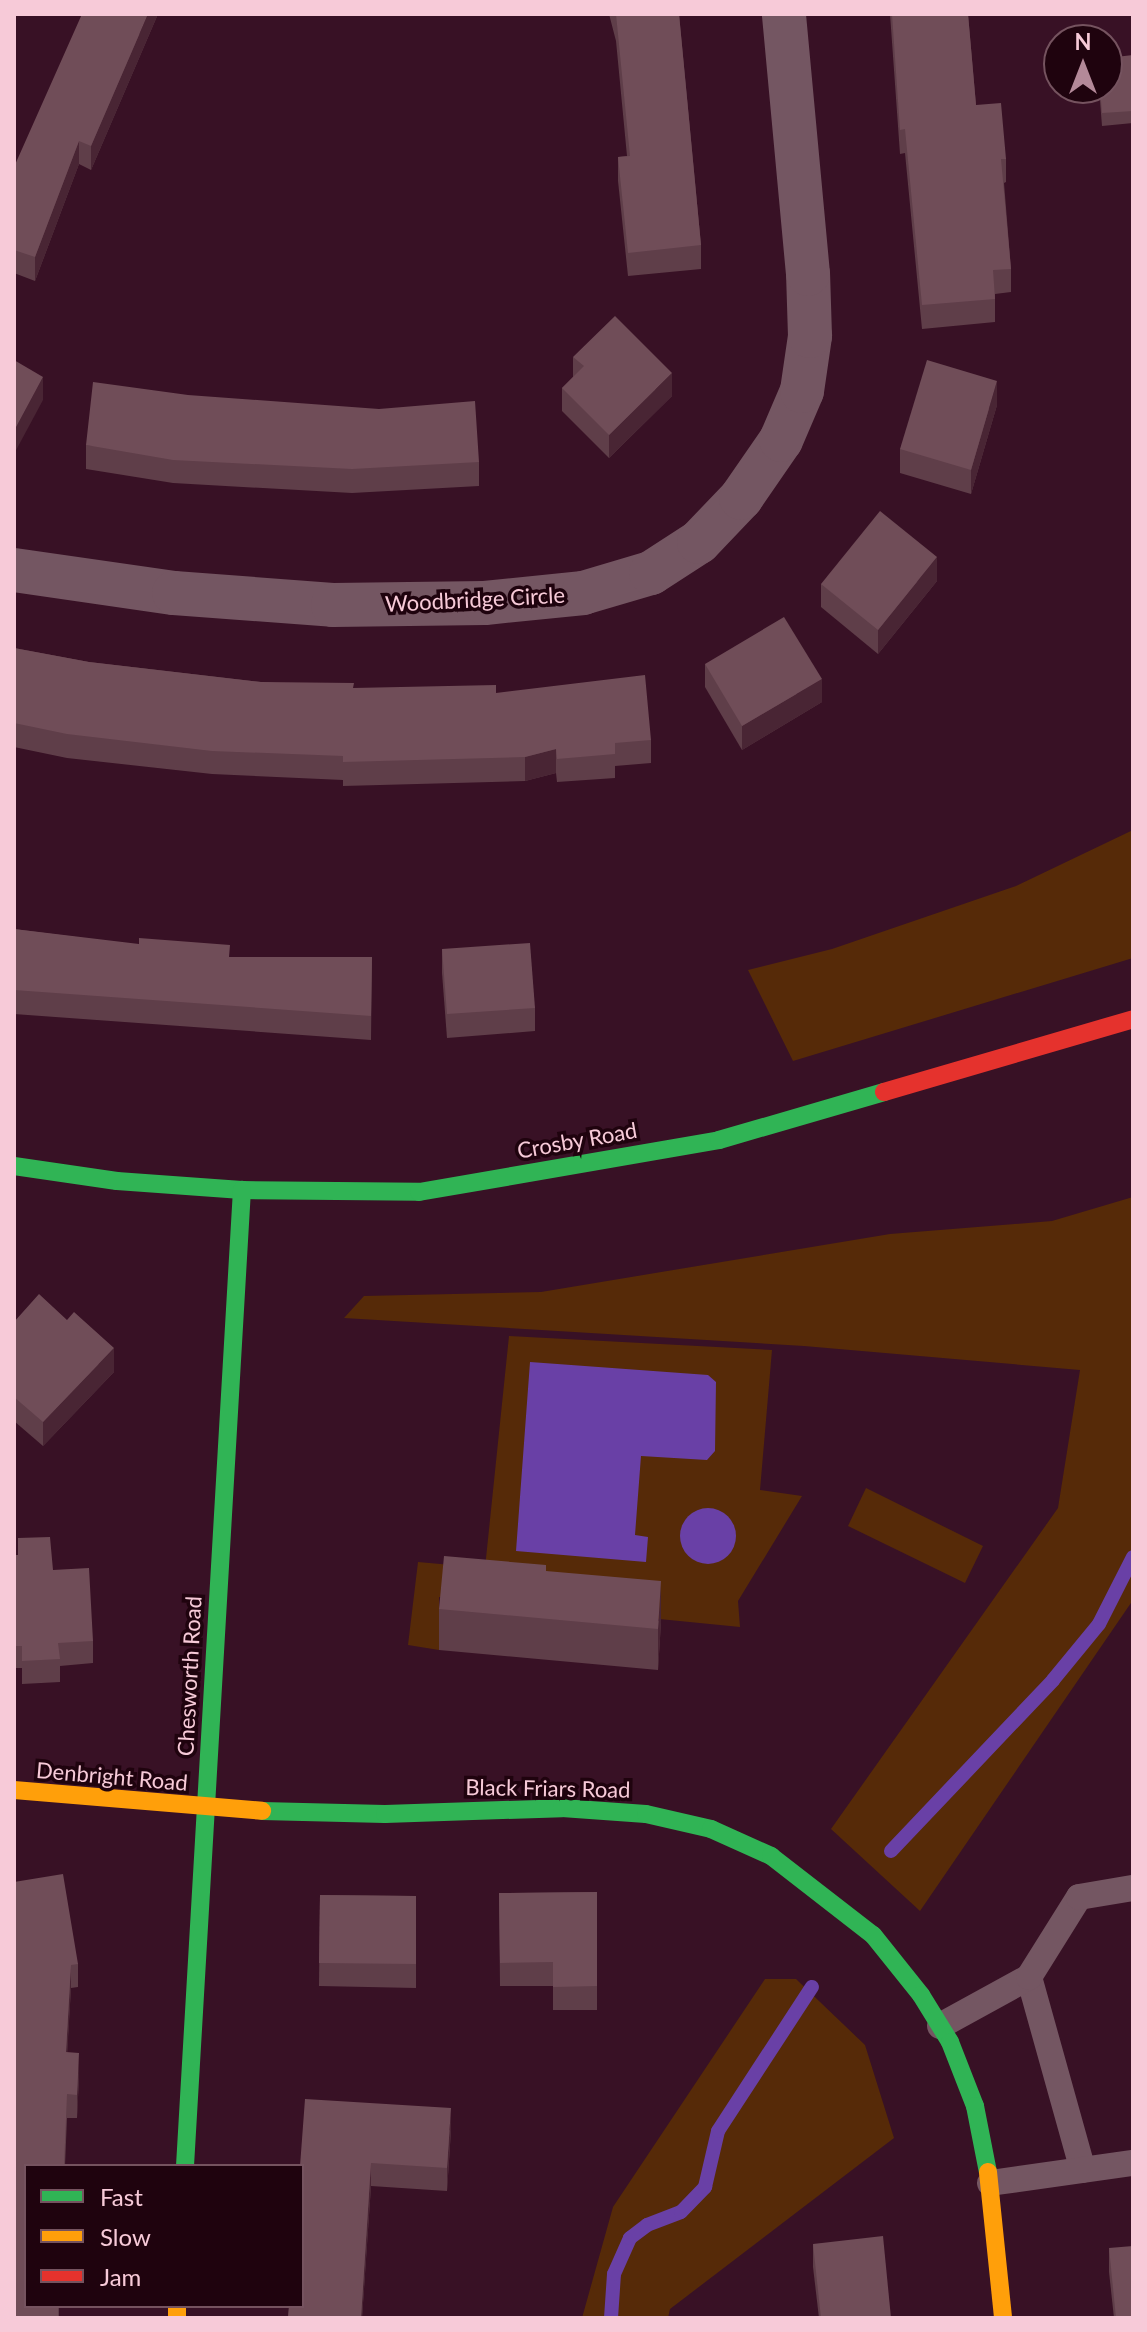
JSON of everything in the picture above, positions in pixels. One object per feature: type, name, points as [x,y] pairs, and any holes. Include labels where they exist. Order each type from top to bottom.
[{"type":"street","name":"Woodbridge Circle","points":[[14,570],[174,593],[333,605],[485,603],[583,593],[651,573],[699,542],[741,498],[781,440],[802,391],[810,336],[808,274],[784,14]]},
{"type":"street","name":"Crosby Road","points":[[14,1166],[117,1181],[242,1190],[419,1192],[719,1140],[1133,1019]]},
{"type":"street","name":"Chesworth Road","points":[[185,2164],[242,1190]]},
{"type":"street","name":"Denbright Road","points":[[14,1790],[205,1809]]},
{"type":"street","name":"Black Friars Road","points":[[205,1809],[385,1814],[562,1808],[646,1814],[711,1829],[771,1856],[873,1935],[940,2026],[975,2106],[990,2183],[1003,2318]]},
{"type":"lane","points":[[940,2026],[1029,1977],[1079,1897],[1133,1888]]},
{"type":"lane","points":[[1029,1977],[1083,2170]]},
{"type":"lane","points":[[990,2183],[1133,2163]]},
{"type":"shaded area","points":[[1133,830],[1133,958],[793,1061],[748,970],[832,949],[1016,886]]},
{"type":"shaded area","points":[[1133,1197],[1133,1600],[920,1911],[831,1829],[1058,1508],[1080,1370],[804,1346],[344,1318],[364,1296],[541,1292],[890,1234],[1052,1221]]},
{"type":"shaded area","points":[[509,1336],[772,1350],[760,1490],[802,1496],[738,1601],[740,1627],[439,1597],[439,1650],[408,1645],[418,1562],[485,1568]]},
{"type":"shaded area","points":[[530,1362],[708,1375],[716,1382],[715,1451],[707,1460],[641,1456],[635,1535],[648,1537],[646,1562],[516,1551]]},
{"type":"shaded area","points":[[866,1488],[983,1546],[965,1583],[848,1526]]},
{"type":"shaded area","points":[[708,1508],[728,1516],[736,1536],[728,1556],[708,1564],[688,1556],[680,1536],[688,1516]]},
{"type":"shaded area","points":[[765,1979],[796,1979],[865,2045],[894,2138],[670,2309],[668,2318],[582,2318],[613,2207]]},
{"type":"building","points":[[82,14],[148,14],[91,146],[79,141],[35,257],[14,250],[14,167]]},
{"type":"building","points":[[616,14],[679,14],[701,245],[628,253],[618,157],[630,156]]},
{"type":"building","points":[[892,14],[968,14],[976,105],[1001,103],[1006,159],[1001,159],[1011,269],[993,270],[995,299],[922,305],[905,129],[900,130]]},
{"type":"building","points":[[1133,55],[1133,111],[1102,113],[1101,104],[1123,104],[1123,56]]},
{"type":"building","points":[[615,316],[672,373],[609,435],[562,388],[584,366],[573,357]]},
{"type":"building","points":[[14,360],[43,377],[14,431]]},
{"type":"building","points":[[927,360],[997,381],[971,470],[900,449]]},
{"type":"building","points":[[93,382],[188,395],[379,409],[475,401],[479,462],[352,469],[173,460],[86,445]]},
{"type":"building","points":[[880,511],[937,557],[878,630],[821,584]]},
{"type":"building","points":[[784,617],[822,679],[742,726],[705,664]]},
{"type":"building","points":[[14,648],[89,662],[261,682],[354,683],[353,688],[496,685],[496,693],[645,675],[651,740],[615,743],[615,754],[557,759],[556,749],[525,757],[343,762],[343,756],[212,751],[67,734],[14,723]]},
{"type":"building","points":[[14,929],[139,944],[139,938],[230,945],[229,957],[372,957],[371,1016],[14,990]]},
{"type":"building","points":[[530,943],[535,1008],[447,1014],[442,949]]},
{"type":"building","points":[[39,1294],[67,1320],[74,1312],[114,1348],[43,1422],[14,1397],[14,1322]]},
{"type":"building","points":[[50,1537],[53,1570],[89,1568],[93,1641],[58,1643],[60,1659],[22,1661],[22,1646],[14,1646],[14,1555],[18,1555],[18,1538]]},
{"type":"building","points":[[444,1556],[546,1565],[546,1571],[661,1581],[658,1629],[439,1609]]},
{"type":"building","points":[[63,1874],[78,1964],[71,1965],[66,2052],[79,2053],[77,2095],[67,2094],[64,2164],[24,2164],[24,2308],[58,2308],[58,2318],[14,2318],[14,1882]]},
{"type":"building","points":[[597,1892],[597,1986],[553,1987],[553,1962],[500,1963],[499,1893]]},
{"type":"building","points":[[320,1895],[416,1896],[416,1964],[319,1963]]},
{"type":"building","points":[[305,2099],[451,2108],[447,2168],[371,2163],[361,2318],[288,2318],[289,2308],[304,2308],[304,2164],[300,2164]]},
{"type":"building","points":[[883,2236],[891,2318],[821,2318],[813,2244]]},
{"type":"building","points":[[1133,2246],[1133,2318],[1116,2318],[1109,2248]]},
{"type":"waterway","points":[[891,1851],[1053,1680],[1099,1624],[1133,1557]]},
{"type":"waterway","points":[[611,2318],[614,2274],[630,2238],[647,2225],[681,2212],[705,2187],[718,2131],[812,1987]]},
{"type":"traffic: fast","points":[[14,1166],[117,1181],[242,1190],[419,1192],[719,1140],[884,1092]]},
{"type":"traffic: fast","points":[[185,2164],[242,1190]]},
{"type":"traffic: fast","points":[[262,1811],[385,1814],[562,1808],[646,1814],[711,1829],[771,1856],[873,1935],[921,1995],[950,2042],[975,2106],[988,2172]]},
{"type":"traffic: slow","points":[[14,1790],[262,1811]]},
{"type":"traffic: slow","points":[[988,2172],[1003,2318]]},
{"type":"traffic: slow","points":[[177,2308],[177,2318]]},
{"type":"traffic: jam","points":[[884,1092],[1133,1019]]}]
